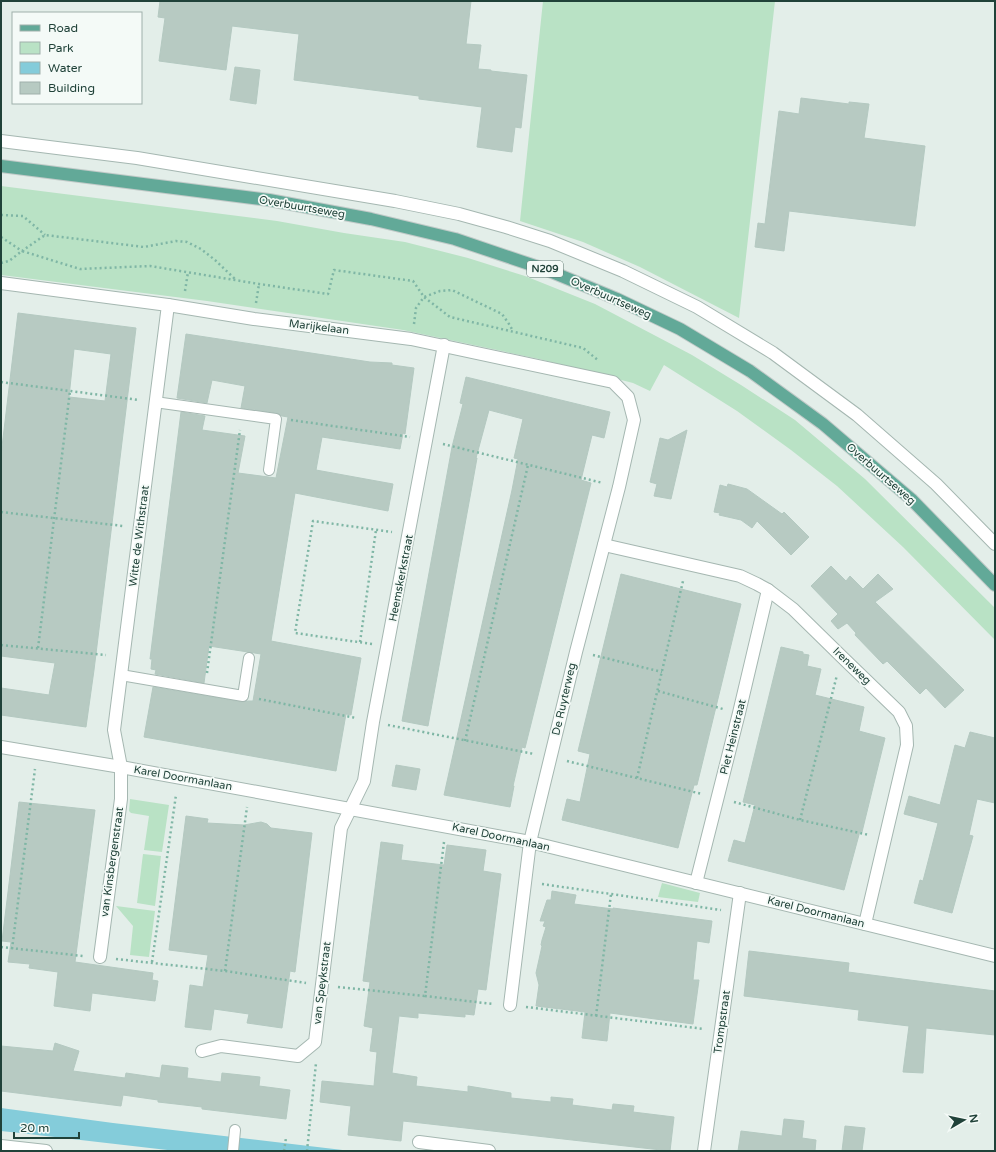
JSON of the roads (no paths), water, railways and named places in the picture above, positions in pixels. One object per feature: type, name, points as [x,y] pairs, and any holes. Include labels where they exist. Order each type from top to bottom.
[{"type":"main road","name":"Overbuurtseweg","points":[[1,166],[269,200],[370,220],[455,239],[547,270],[617,299],[680,329],[743,367],[823,424],[911,498],[995,585]]},
{"type":"street","name":"Overbuurtseweg","points":[[1,141],[137,158],[395,201],[459,214],[506,227],[557,244],[623,271],[698,307],[773,353],[856,415],[936,484],[995,544]]},
{"type":"street","name":"Marijkelaan","points":[[1,283],[411,339],[444,345],[613,382],[628,398]]},
{"type":"street","name":"Witte de Withstraat","points":[[121,767],[114,730],[168,305]]},
{"type":"street","name":"Heemskerkstraat","points":[[350,808],[364,782],[373,722],[444,345]]},
{"type":"street","name":"De Ruyterweg","points":[[510,1006],[530,842],[576,652],[619,487],[634,420],[628,398]]},
{"type":"street","name":"Ireneweg","points":[[604,545],[740,576],[768,590],[793,609],[899,712],[906,726],[907,745],[865,924]]},
{"type":"street","name":"Piet Heinstraat","points":[[696,882],[739,713],[768,590]]},
{"type":"street","name":"Karel Doormanlaan","points":[[1,747],[179,777],[530,842],[995,956]]},
{"type":"street","name":"van Kinsbergenstraat","points":[[100,957],[121,799],[121,767]]},
{"type":"street","name":"van Speykstraat","points":[[202,1051],[221,1046],[298,1056],[315,1042],[341,828],[350,808]]},
{"type":"street","name":"Trompstraat","points":[[704,1151],[740,893]]},
{"type":"street","points":[[419,1142],[489,1151]]},
{"type":"street","points":[[1,1146],[46,1151]]},
{"type":"lane","points":[[155,402],[276,419],[269,470]]},
{"type":"lane","points":[[121,675],[243,696],[249,658]]},
{"type":"lane","points":[[233,1151],[236,1130]]},
{"type":"water","points":[[1,1108],[113,1123],[351,1151],[176,1151],[1,1131]]}]
